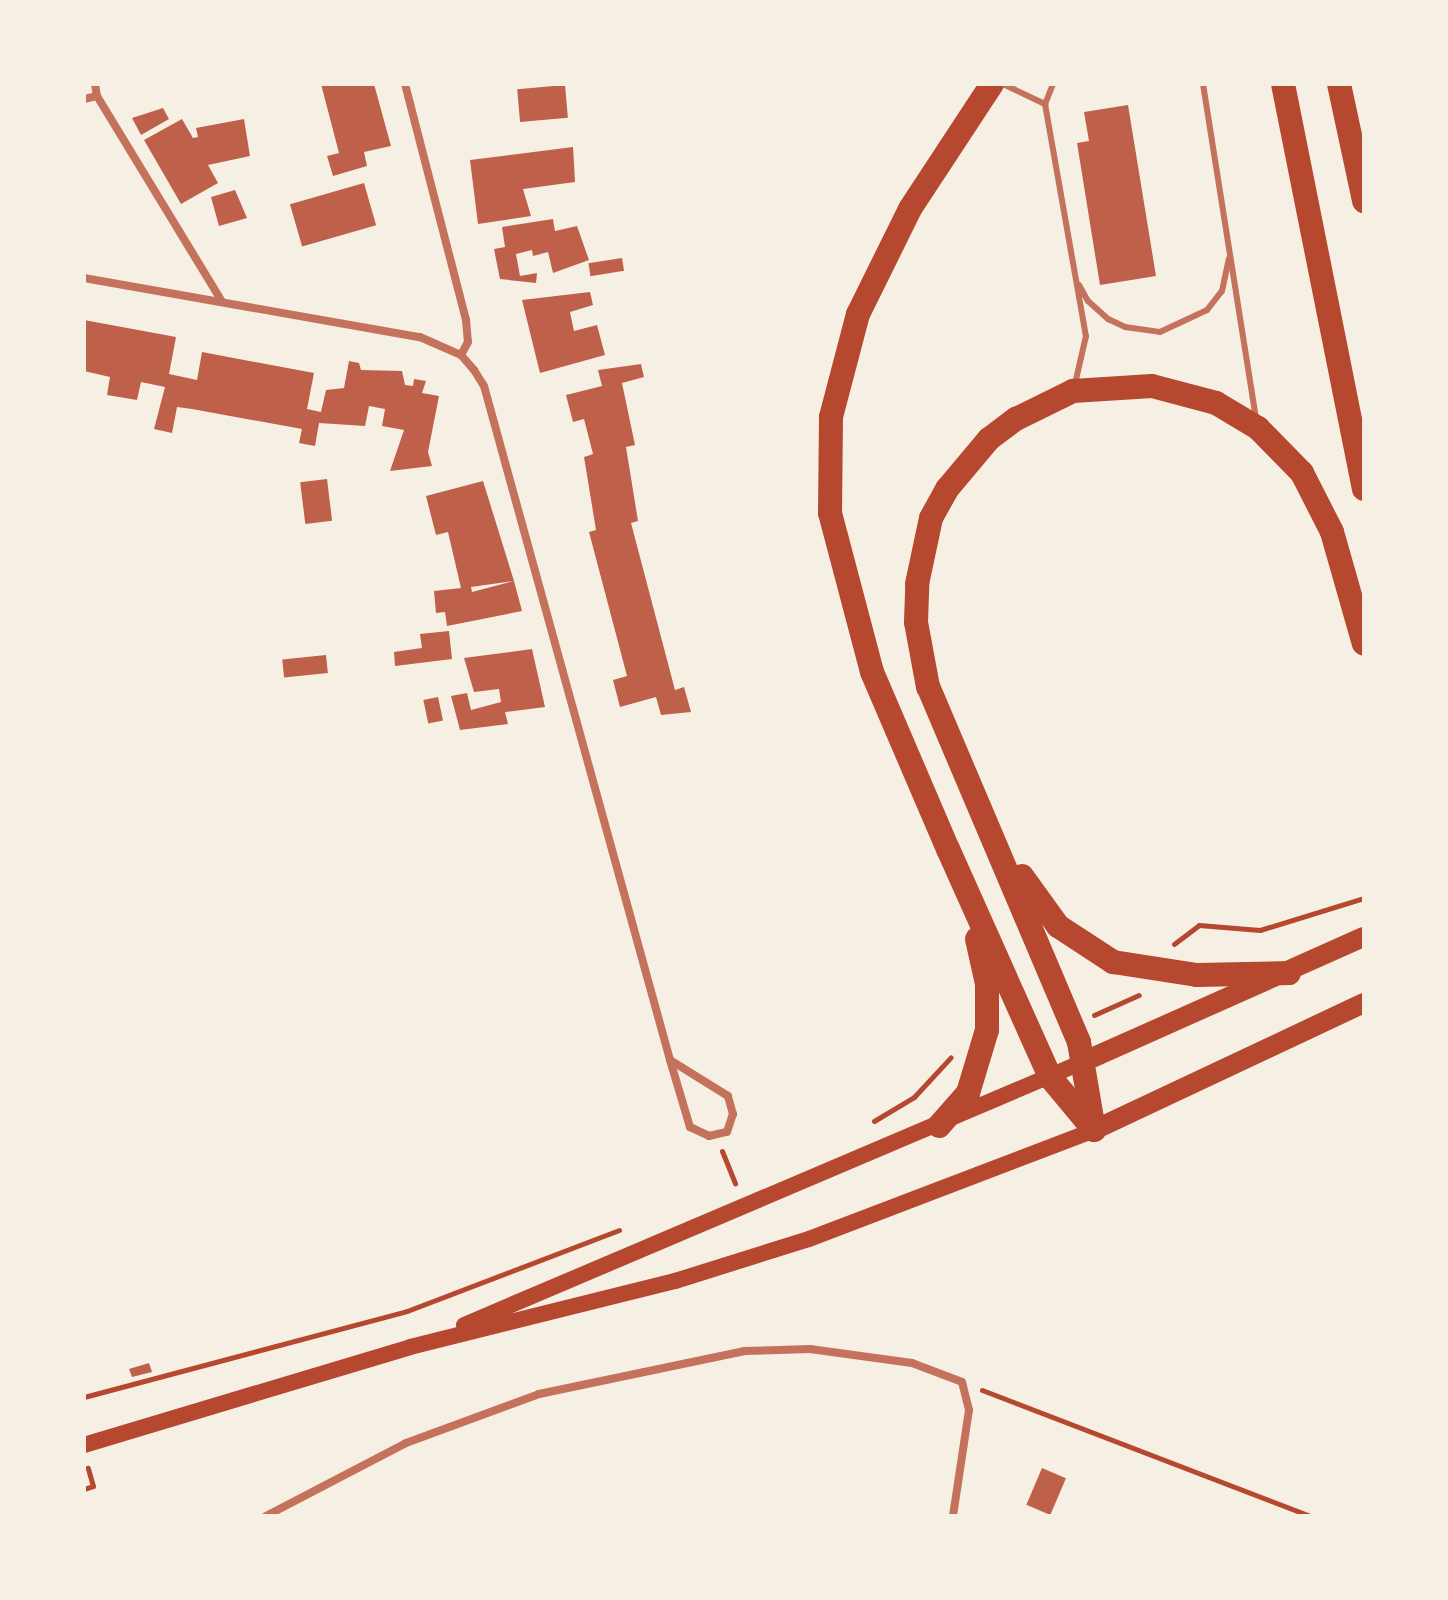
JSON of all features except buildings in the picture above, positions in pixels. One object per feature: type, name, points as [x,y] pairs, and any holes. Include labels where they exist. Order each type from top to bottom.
[{"type":"highway","points":[[992,84],[910,209],[858,314],[841,366],[828,463],[830,513],[863,644],[948,849],[1050,1077],[1094,1130]]},
{"type":"highway","points":[[1283,84],[1364,489]]},
{"type":"highway","points":[[1339,84],[1364,201]]},
{"type":"highway","points":[[1094,1130],[1085,1061],[928,687],[916,622],[919,572],[931,518],[966,463],[989,439],[1016,419],[1073,391],[1123,385],[1167,389],[1216,403],[1258,428],[1302,473],[1332,532],[1364,644]]},
{"type":"highway","points":[[950,739],[1033,897],[1079,945],[1113,962],[1156,971],[1289,973]]},
{"type":"highway","points":[[939,1126],[968,1093],[982,1052],[987,984],[948,849]]},
{"type":"main road","points":[[410,1347],[939,1126],[1289,973],[1364,937]]},
{"type":"main road","points":[[84,1445],[410,1347],[675,1281],[809,1239],[1094,1130],[1364,1003]]},
{"type":"street","points":[[95,84],[97,96],[221,300]]},
{"type":"street","points":[[405,84],[466,320],[468,342],[461,355]]},
{"type":"street","points":[[84,99],[97,96]]},
{"type":"street","points":[[84,278],[420,337],[461,355],[484,386],[670,1060],[690,1127],[716,1137],[733,1122],[733,1104],[722,1089],[670,1060]]},
{"type":"street","points":[[266,1516],[406,1443],[588,1381],[744,1351],[810,1349],[874,1355],[962,1382],[969,1410],[953,1516]]},
{"type":"lane","points":[[1003,84],[1045,104]]},
{"type":"lane","points":[[1053,84],[1045,104],[1086,336],[1073,391]]},
{"type":"lane","points":[[1203,84],[1258,428]]},
{"type":"lane","points":[[1075,279],[1088,301],[1108,319],[1160,332],[1207,310],[1222,291],[1230,252]]},
{"type":"path","points":[[869,1123],[914,1097],[951,1057],[982,1052]]},
{"type":"path","points":[[716,1137],[735,1183]]},
{"type":"path","points":[[720,1189],[749,1177]]},
{"type":"path","points":[[84,1397],[407,1311],[633,1224]]},
{"type":"path","points":[[962,1382],[1310,1516]]},
{"type":"path","points":[[84,1455],[93,1486],[84,1489]]}]
